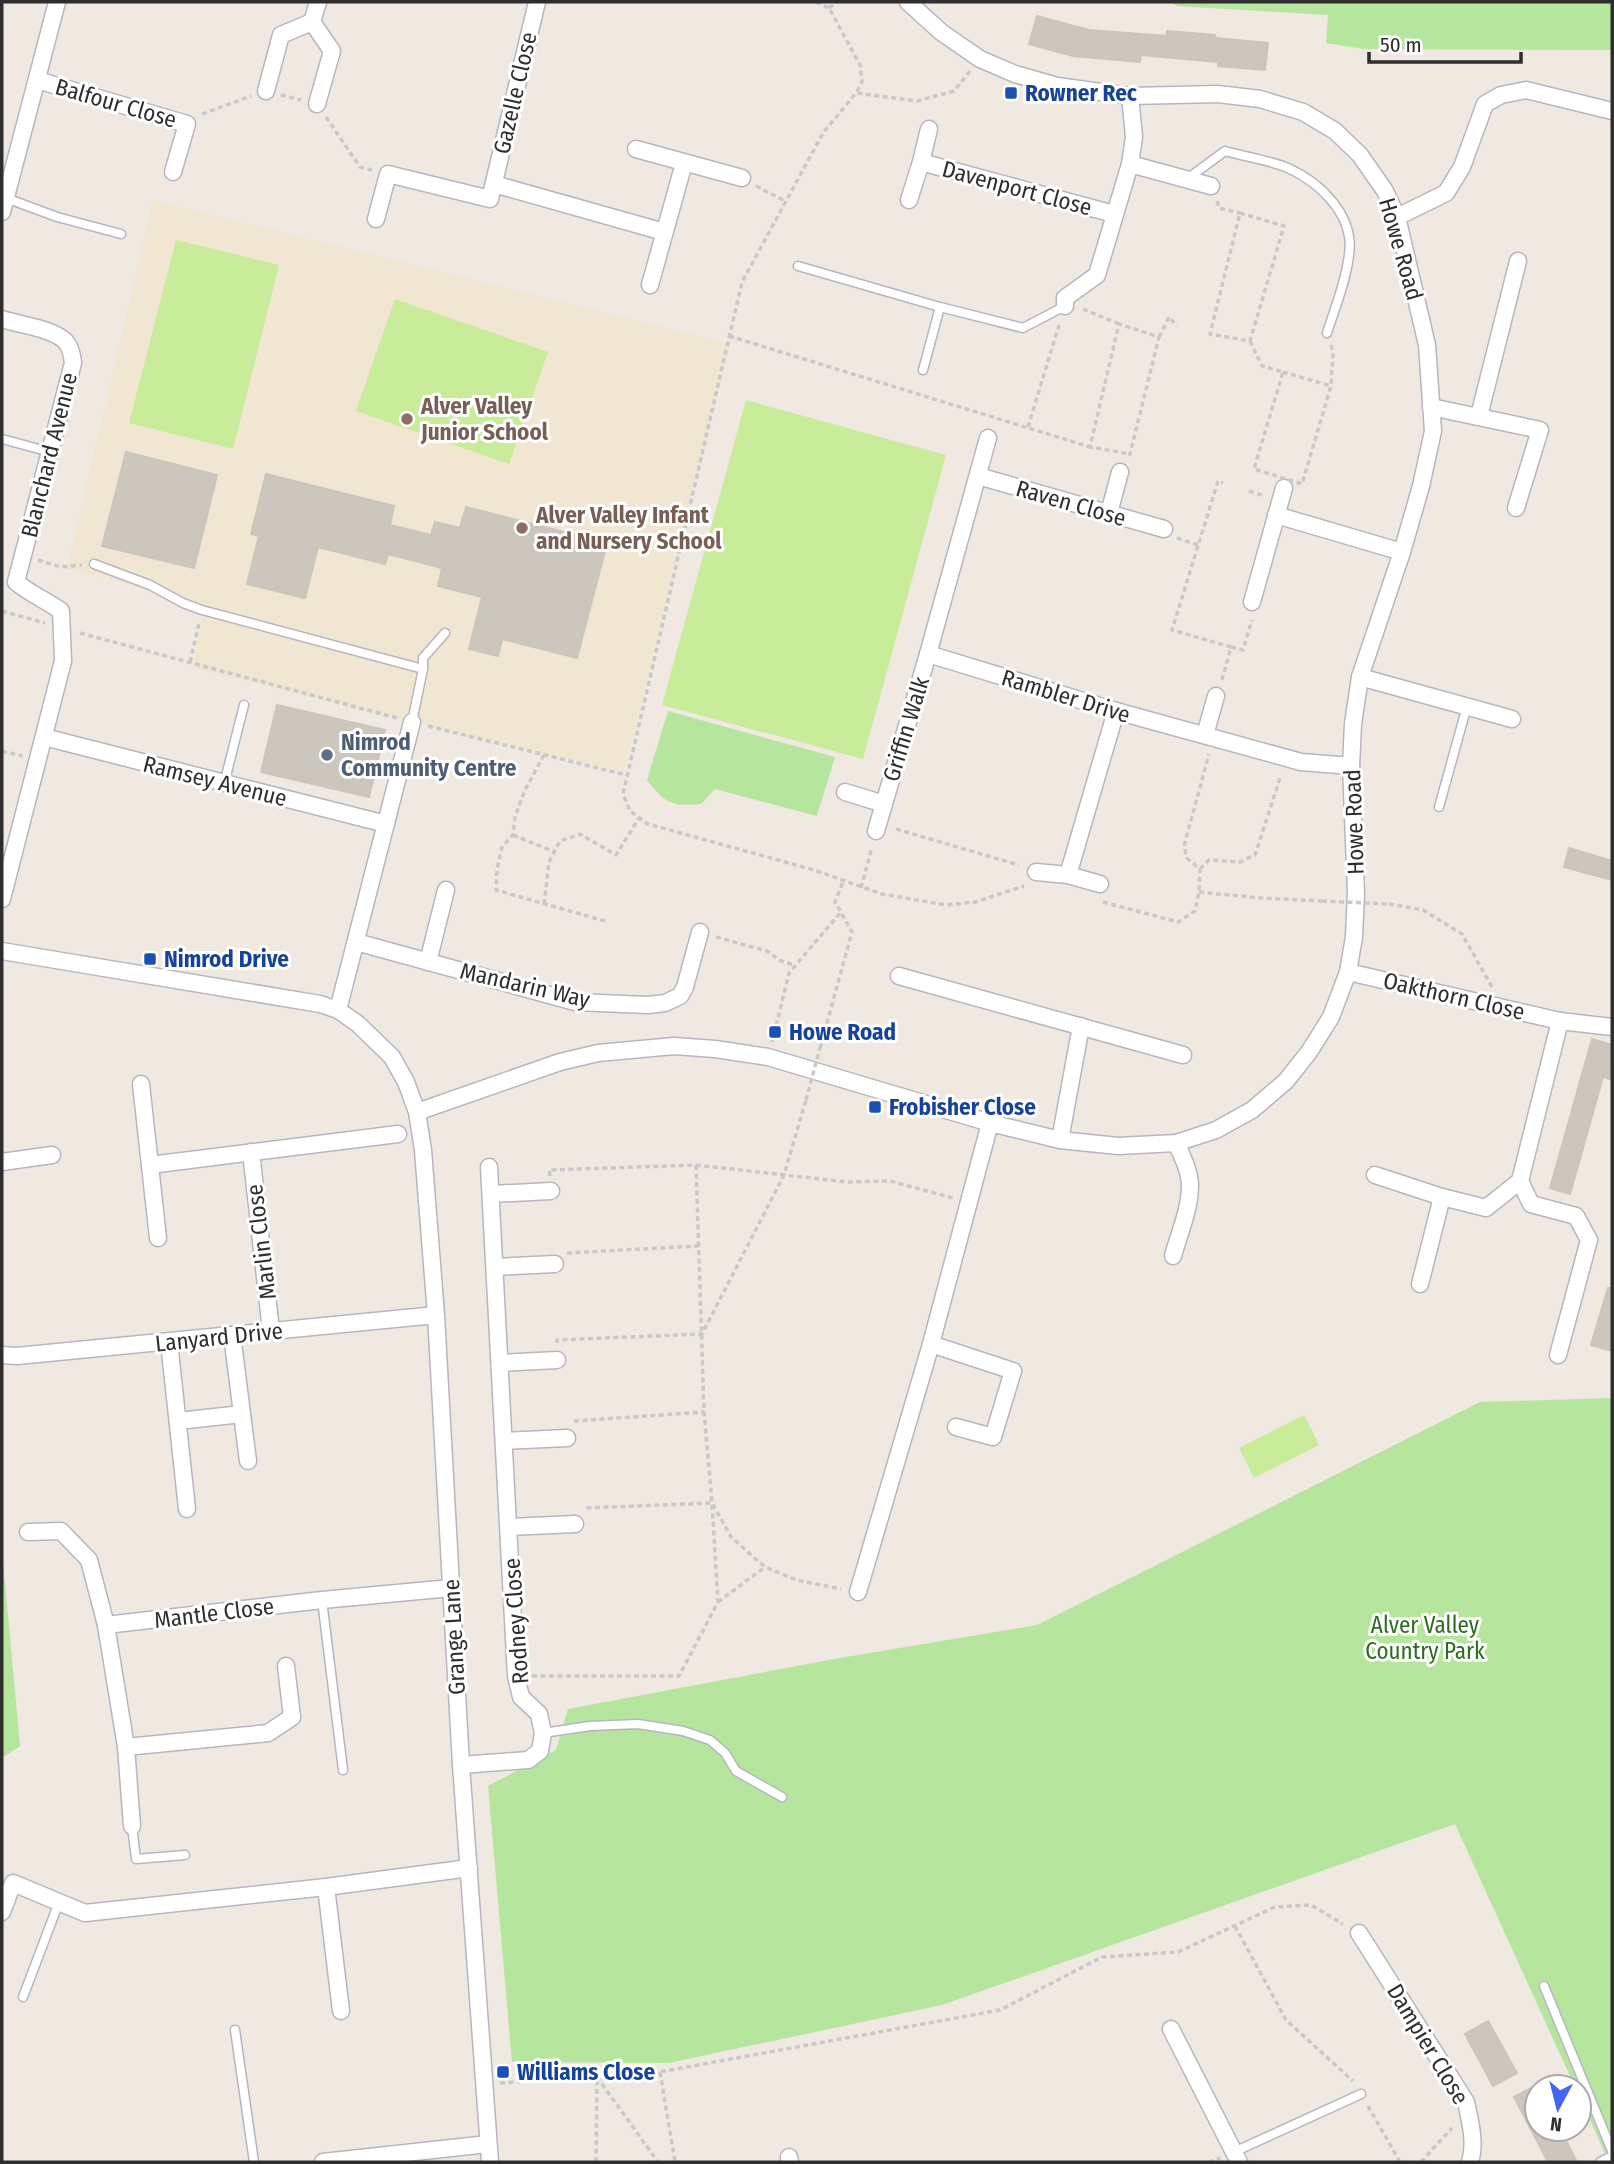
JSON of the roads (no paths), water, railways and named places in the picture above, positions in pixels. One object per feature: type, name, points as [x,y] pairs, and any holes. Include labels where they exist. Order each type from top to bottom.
[{"type":"street","points":[[4,205],[57,2]]},
{"type":"street","points":[[312,22],[318,2]]},
{"type":"street","name":"Gazelle Close","points":[[494,184],[537,2]]},
{"type":"street","name":"Howe Road","points":[[417,1112],[560,1062],[598,1053],[674,1046],[768,1057],[990,1123],[1060,1140],[1118,1146],[1176,1143],[1216,1130],[1252,1110],[1286,1081],[1309,1052],[1331,1017],[1348,972],[1354,937],[1356,892],[1351,766],[1353,724],[1360,677],[1402,552],[1433,431],[1427,345],[1397,217],[1385,191],[1360,155],[1335,131],[1303,112],[1260,99],[1218,94],[1130,96],[1057,86],[1015,74],[980,59],[942,33],[908,2]]},
{"type":"street","points":[[266,91],[281,35],[312,22]]},
{"type":"street","points":[[312,22],[332,51],[317,104]]},
{"type":"street","name":"Balfour Close","points":[[37,80],[187,124],[173,172]]},
{"type":"street","points":[[1397,217],[1446,193],[1462,167],[1485,104],[1501,95],[1526,90],[1612,111]]},
{"type":"street","points":[[1065,302],[1097,275],[1130,164],[1135,137],[1130,96]]},
{"type":"street","name":"Davenport Close","points":[[909,200],[929,129]]},
{"type":"street","points":[[636,149],[742,178]]},
{"type":"street","name":"Davenport Close","points":[[921,162],[1114,214]]},
{"type":"street","points":[[650,285],[684,163]]},
{"type":"street","points":[[1130,164],[1211,186]]},
{"type":"street","points":[[376,219],[388,174],[490,199],[494,184],[664,232]]},
{"type":"street","points":[[1479,416],[1518,261]]},
{"type":"street","name":"Blanchard Avenue","points":[[2,319],[53,334],[66,341],[73,363],[16,582],[61,611],[63,661],[2,899]]},
{"type":"street","points":[[1431,407],[1539,430],[1516,508]]},
{"type":"street","points":[[928,654],[988,438]]},
{"type":"street","points":[[1108,513],[1120,472]]},
{"type":"street","name":"Raven Close","points":[[978,476],[1164,529]]},
{"type":"street","points":[[1252,601],[1284,488]]},
{"type":"street","points":[[1276,515],[1402,552]]},
{"type":"street","name":"Rambler Drive","points":[[928,654],[1116,711],[1301,762],[1351,766]]},
{"type":"street","name":"Griffin Walk","points":[[876,831],[928,654]]},
{"type":"street","points":[[1360,677],[1512,719]]},
{"type":"street","points":[[1205,735],[1216,696]]},
{"type":"street","points":[[1068,875],[1116,711]]},
{"type":"street","points":[[338,1010],[412,722]]},
{"type":"street","name":"Ramsey Avenue","points":[[44,737],[386,824]]},
{"type":"street","name":"Griffin Walk","points":[[845,792],[884,804]]},
{"type":"street","points":[[1032,870],[1068,875],[1100,884]]},
{"type":"street","name":"Mandarin Way","points":[[428,962],[446,890]]},
{"type":"street","name":"Mandarin Way","points":[[356,942],[575,1002],[648,1005],[665,1003],[680,996],[700,932]]},
{"type":"street","points":[[2,951],[320,1004],[338,1010],[371,1035],[391,1057],[406,1082],[417,1112]]},
{"type":"street","name":"Oakthorn Close","points":[[1348,972],[1560,1021],[1612,1027]]},
{"type":"street","points":[[899,976],[1183,1055]]},
{"type":"street","points":[[1374,1175],[1486,1208],[1520,1181],[1560,1021]]},
{"type":"street","points":[[1060,1140],[1082,1026]]},
{"type":"street","points":[[141,1084],[158,1238]]},
{"type":"street","name":"Grange Lane","points":[[417,1112],[423,1150],[436,1315],[461,1766],[490,2162]]},
{"type":"street","points":[[858,1592],[931,1344],[990,1123]]},
{"type":"street","name":"Marlin Close","points":[[150,1165],[398,1134]]},
{"type":"street","points":[[1172,1256],[1188,1201],[1190,1184],[1176,1143]]},
{"type":"street","name":"Marlin Close","points":[[251,1152],[271,1331]]},
{"type":"street","points":[[2,1162],[52,1156]]},
{"type":"street","name":"Rodney Close","points":[[489,1167],[516,1676],[522,1697],[539,1714],[543,1733]]},
{"type":"street","points":[[1520,1181],[1531,1204],[1576,1216],[1589,1240],[1558,1355]]},
{"type":"street","points":[[491,1194],[551,1191]]},
{"type":"street","points":[[1420,1284],[1442,1197]]},
{"type":"street","points":[[495,1267],[555,1264]]},
{"type":"street","name":"Lanyard Drive","points":[[2,1355],[169,1342],[436,1315]]},
{"type":"street","points":[[232,1335],[248,1461]]},
{"type":"street","points":[[169,1342],[187,1509]]},
{"type":"street","points":[[931,1344],[1013,1371],[993,1437],[956,1427]]},
{"type":"street","points":[[500,1363],[557,1360]]},
{"type":"street","points":[[178,1421],[242,1414]]},
{"type":"street","points":[[505,1441],[567,1438]]},
{"type":"street","name":"Rodney Close","points":[[510,1527],[575,1524]]},
{"type":"street","points":[[28,1532],[61,1531],[89,1560],[106,1626],[126,1746],[132,1826]]},
{"type":"street","name":"Mantle Close","points":[[106,1626],[321,1600],[451,1588]]},
{"type":"street","points":[[126,1746],[268,1733],[292,1717],[286,1666]]},
{"type":"street","points":[[461,1766],[528,1760],[540,1751],[543,1733]]},
{"type":"street","points":[[2,1912],[13,1883],[85,1913],[326,1887],[469,1868]]},
{"type":"street","points":[[326,1887],[341,2011]]},
{"type":"street","name":"Dampier Close","points":[[1359,1933],[1466,2102],[1472,2128],[1470,2162]]},
{"type":"street","points":[[1171,2029],[1236,2157]]},
{"type":"street","points":[[323,2162],[488,2144]]},
{"type":"lane","points":[[1187,179],[1225,151],[1287,168],[1326,194],[1340,213],[1350,235],[1349,256],[1327,333]]},
{"type":"lane","points":[[4,205],[121,234]]},
{"type":"lane","points":[[798,266],[1023,328],[1065,302]]},
{"type":"lane","points":[[923,370],[940,307]]},
{"type":"lane","points":[[2,439],[50,452]]},
{"type":"lane","points":[[94,564],[150,585],[202,610],[423,669]]},
{"type":"lane","points":[[412,722],[423,659],[445,633]]},
{"type":"lane","points":[[224,784],[244,705]]},
{"type":"lane","points":[[1439,807],[1467,706]]},
{"type":"lane","points":[[321,1600],[343,1770]]},
{"type":"lane","points":[[543,1733],[590,1726],[638,1724],[683,1731],[710,1740],[725,1753],[736,1771],[782,1797]]},
{"type":"lane","points":[[132,1826],[136,1859],[185,1855]]},
{"type":"lane","points":[[23,1997],[59,1902]]},
{"type":"lane","points":[[1544,1986],[1612,2153],[1600,2162]]},
{"type":"lane","points":[[235,2030],[254,2162]]},
{"type":"lane","points":[[1236,2157],[1361,2094]]},
{"type":"place","name":"Rowner Rec","points":[[1011,93]]},
{"type":"place","name":"Alver Valley Junior School","points":[[407,419]]},
{"type":"place","name":"Alver Valley Infant and Nursery School","points":[[522,528]]},
{"type":"place","name":"Nimrod Community Centre","points":[[327,755]]},
{"type":"place","name":"Nimrod Drive","points":[[150,959]]},
{"type":"place","name":"Howe Road","points":[[775,1032]]},
{"type":"place","name":"Frobisher Close","points":[[875,1107]]},
{"type":"place","name":"Williams Close","points":[[503,2072]]},
{"type":"park label","name":"Alver Valley Country Park","points":[[1425,1638]]}]
